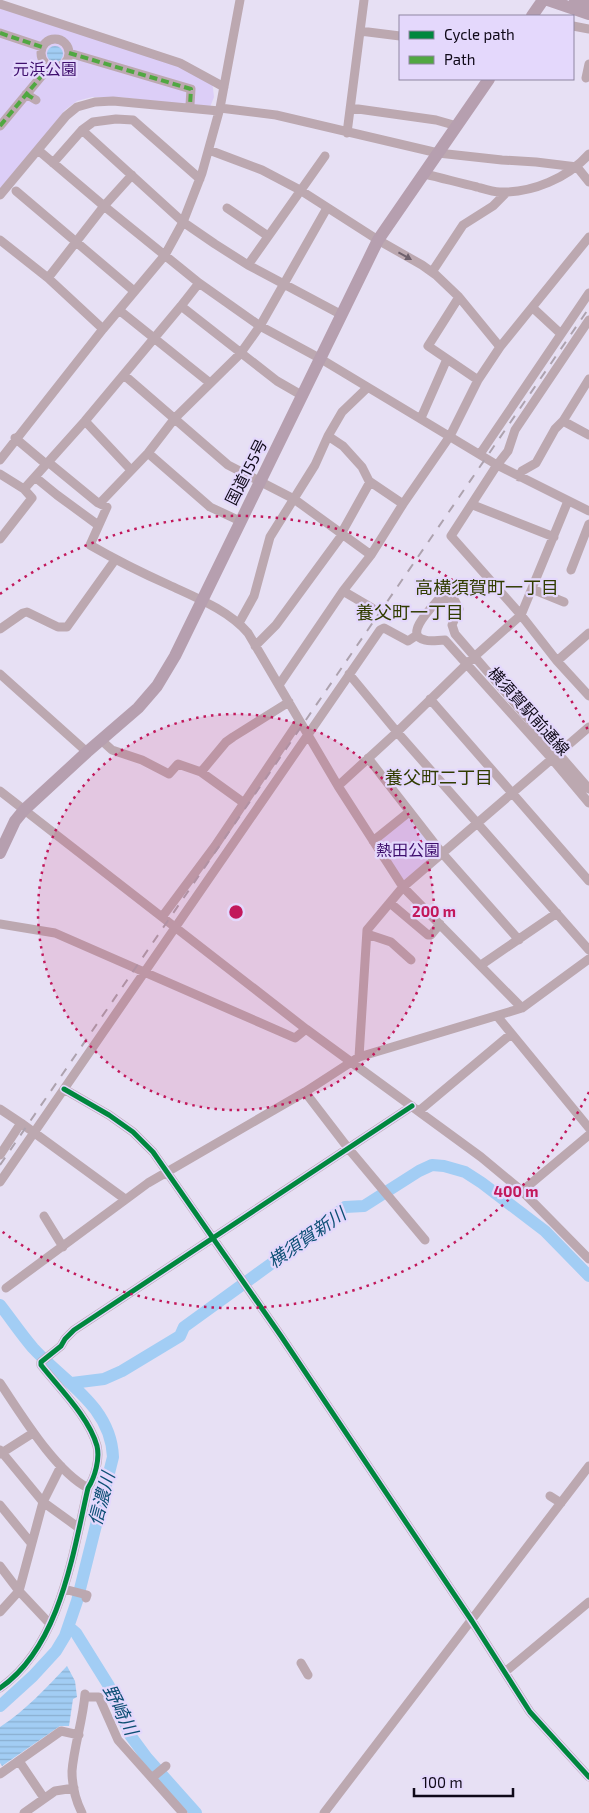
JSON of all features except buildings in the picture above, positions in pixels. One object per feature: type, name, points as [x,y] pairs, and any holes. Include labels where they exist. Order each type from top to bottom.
[{"type":"highway","points":[[533,15],[543,0]]},
{"type":"highway","points":[[548,0],[589,14]]},
{"type":"highway","points":[[575,0],[589,4]]},
{"type":"highway","name":"国道155号","points":[[0,852],[15,821],[24,810],[86,752],[138,708],[158,686],[175,656],[378,240],[488,80]]},
{"type":"street","points":[[0,460],[15,438],[165,255],[183,222],[209,150],[224,87],[240,0]]},
{"type":"street","points":[[347,133],[364,0]]},
{"type":"street","points":[[0,4],[180,63],[224,87]]},
{"type":"street","points":[[574,26],[589,29]]},
{"type":"street","points":[[360,31],[399,36]]},
{"type":"street","points":[[0,33],[42,47]]},
{"type":"street","points":[[58,39],[66,44],[69,53],[66,62],[54,68],[49,67],[40,56],[42,47],[48,40],[58,39]]},
{"type":"street","points":[[69,53],[191,89],[190,104]]},
{"type":"street","points":[[586,78],[589,64]]},
{"type":"street","points":[[0,126],[49,67]]},
{"type":"street","points":[[26,94],[36,100]]},
{"type":"street","points":[[0,196],[66,116],[77,107],[95,102],[113,101],[276,115],[438,153],[577,167],[589,182]]},
{"type":"street","points":[[350,108],[436,120],[457,126]]},
{"type":"street","points":[[53,163],[82,130],[93,122],[116,119],[133,120],[200,179]]},
{"type":"street","points":[[82,130],[183,222],[248,265],[342,315]]},
{"type":"street","points":[[38,150],[199,283],[260,326],[321,359],[497,465],[589,511]]},
{"type":"street","points":[[209,150],[262,170],[300,190],[432,272],[459,297],[500,347]]},
{"type":"street","points":[[425,174],[499,192],[507,192],[536,187],[554,180],[577,167],[589,154]]},
{"type":"street","points":[[248,265],[325,156]]},
{"type":"street","points":[[48,278],[104,206],[132,175]]},
{"type":"street","points":[[16,191],[134,292]]},
{"type":"street","points":[[432,272],[463,225],[493,206],[507,192]]},
{"type":"street","points":[[227,208],[268,236]]},
{"type":"street","points":[[100,503],[148,453],[175,418],[240,354],[260,326],[327,208]]},
{"type":"street","points":[[279,686],[343,591],[371,555],[403,504],[450,436],[478,380],[500,347],[589,237]]},
{"type":"street","points":[[0,240],[48,278],[103,329]]},
{"type":"street","points":[[24,489],[85,421],[199,283]]},
{"type":"street","points":[[480,454],[589,293]]},
{"type":"street","points":[[459,297],[428,346],[478,380]]},
{"type":"street","points":[[181,306],[240,354],[277,381],[303,396]]},
{"type":"street","points":[[532,308],[561,334]]},
{"type":"street","points":[[119,310],[210,383]]},
{"type":"street","points":[[589,320],[515,430],[508,451],[451,536],[589,696]]},
{"type":"street","points":[[421,418],[447,359]]},
{"type":"street","points":[[124,375],[228,466],[294,499],[371,555]]},
{"type":"street","points":[[519,477],[522,472],[536,463],[555,429],[563,421],[589,379]]},
{"type":"street","points":[[239,623],[254,596],[270,537],[315,465],[328,436],[342,412],[367,388]]},
{"type":"street","points":[[85,421],[131,470]]},
{"type":"street","points":[[563,421],[589,435]]},
{"type":"street","points":[[328,436],[350,453],[362,467],[370,482],[403,504]]},
{"type":"street","points":[[15,438],[107,507],[90,545],[115,560],[202,600],[239,623],[248,633],[338,786],[403,887],[522,1008]]},
{"type":"street","points":[[148,453],[210,507],[240,521]]},
{"type":"street","points":[[0,474],[24,489],[32,498],[0,538]]},
{"type":"street","points":[[35,477],[98,525]]},
{"type":"street","points":[[255,646],[276,625],[341,535],[370,482]]},
{"type":"street","points":[[338,786],[521,615],[568,501]]},
{"type":"street","points":[[473,505],[554,537]]},
{"type":"street","points":[[571,570],[589,524]]},
{"type":"street","points":[[0,629],[27,612],[58,627],[66,627],[115,560]]},
{"type":"street","points":[[532,589],[564,602]]},
{"type":"street","points":[[343,591],[372,608]]},
{"type":"street","name":"横須賀駅前通線","points":[[589,789],[555,756],[445,640],[427,641],[420,639],[417,635],[417,626],[438,600],[446,598],[455,601],[459,609],[452,625],[454,634],[555,756],[589,803]]},
{"type":"street","points":[[0,1182],[382,628],[388,629],[408,641],[417,635]]},
{"type":"street","points":[[557,661],[589,633]]},
{"type":"street","points":[[0,674],[86,752]]},
{"type":"street","points":[[349,674],[397,732],[589,950]]},
{"type":"street","points":[[430,699],[589,881]]},
{"type":"street","points":[[201,772],[226,742],[289,702]]},
{"type":"street","points":[[162,917],[215,846],[299,720]]},
{"type":"street","points":[[354,1060],[367,930],[403,887],[589,727]]},
{"type":"street","points":[[101,740],[112,750],[142,760],[169,774],[178,764],[201,772],[244,803]]},
{"type":"street","points":[[368,758],[442,853],[519,940]]},
{"type":"street","points":[[0,791],[306,1029],[354,1060],[481,1157],[522,1191],[589,1259]]},
{"type":"street","points":[[373,841],[409,812]]},
{"type":"street","points":[[390,902],[428,935],[431,935],[440,924]]},
{"type":"street","points":[[480,965],[556,913]]},
{"type":"street","points":[[0,924],[55,933],[296,1038],[306,1029]]},
{"type":"street","points":[[367,934],[391,942],[410,960]]},
{"type":"street","points":[[6,1288],[148,1183],[305,1092],[354,1060],[522,1008],[589,959]]},
{"type":"street","points":[[498,1016],[589,1128]]},
{"type":"street","points":[[0,1688],[23,1667],[50,1624],[68,1590],[88,1488],[93,1480],[97,1462],[97,1446],[91,1432],[78,1410],[41,1365],[44,1360],[61,1346],[74,1330],[348,1148],[416,1109],[511,1034]]},
{"type":"street","points":[[64,1089],[109,1115],[132,1132],[153,1152],[166,1173],[214,1238],[472,1621],[530,1712],[589,1777]]},
{"type":"street","points":[[305,1092],[348,1148],[425,1240]]},
{"type":"street","points":[[0,1109],[125,1199]]},
{"type":"street","points":[[0,1155],[21,1123]]},
{"type":"street","points":[[522,1191],[589,1135]]},
{"type":"street","points":[[44,1216],[63,1246]]},
{"type":"street","points":[[0,1382],[33,1433],[61,1466],[88,1488]]},
{"type":"street","points":[[33,1433],[1,1452],[42,1502],[79,1528]]},
{"type":"street","points":[[0,1612],[19,1591],[42,1502],[61,1466]]},
{"type":"street","points":[[324,1813],[589,1466]]},
{"type":"street","points":[[550,1496],[562,1503]]},
{"type":"street","points":[[0,1505],[31,1543]]},
{"type":"street","points":[[0,1566],[19,1591],[50,1624]]},
{"type":"street","points":[[68,1590],[85,1596]]},
{"type":"street","points":[[505,1672],[589,1602]]},
{"type":"street","points":[[301,1664],[308,1675]]},
{"type":"street","points":[[82,1813],[74,1788],[72,1772],[85,1696],[99,1697],[118,1740],[153,1777],[183,1813]]},
{"type":"street","points":[[0,1774],[61,1731],[79,1735]]},
{"type":"street","points":[[18,1761],[44,1798]]},
{"type":"street","points":[[153,1777],[166,1766]]},
{"type":"street","points":[[24,1813],[55,1791],[74,1788]]},
{"type":"green space","name":"元浜公園","points":[[0,6],[180,63],[212,80],[214,97],[210,107],[118,97],[92,97],[77,101],[65,110],[0,194]]},
{"type":"green space","name":"熱田公園","points":[[406,817],[410,818],[436,852],[436,855],[406,881],[402,881],[377,842]]},
{"type":"water","points":[[55,46],[61,48],[63,54],[61,60],[55,62],[49,60],[47,54],[49,48]]},
{"type":"water","points":[[67,1666],[75,1681],[77,1697],[73,1699],[69,1726],[60,1726],[2,1766],[0,1763],[0,1727],[27,1706]]},
{"type":"waterway","name":"横須賀新川","points":[[72,1383],[104,1379],[122,1371],[180,1336],[184,1327],[345,1207],[364,1206],[419,1171],[432,1165],[444,1166],[465,1172],[482,1183],[545,1231],[589,1276]]},
{"type":"waterway","name":"信濃川","points":[[0,1305],[33,1348],[84,1396],[95,1409],[104,1423],[110,1439],[113,1457],[77,1601],[65,1636],[56,1651],[33,1676],[0,1706]]},
{"type":"waterway","name":"野崎川","points":[[69,1627],[76,1633],[109,1686],[130,1735],[147,1758],[196,1813]]},
{"type":"railway","points":[[0,1165],[589,308]]},
{"type":"marked path","points":[[0,33],[42,47]]},
{"type":"marked path","points":[[69,53],[191,89],[190,105]]},
{"type":"marked path","points":[[0,126],[49,67]]},
{"type":"marked path","points":[[26,94],[36,100]]},
{"type":"cycle path","points":[[64,1089],[109,1115],[133,1132],[153,1152],[281,1336],[472,1621],[530,1712],[589,1777]]},
{"type":"cycle path","points":[[0,1688],[20,1670],[37,1649],[50,1624],[61,1597],[88,1488],[93,1479],[97,1462],[97,1446],[87,1424],[73,1403],[41,1365],[41,1362],[61,1346],[74,1330],[412,1106]]},
{"type":"district","name":"高横須賀町一丁目","points":[[487,588]]},
{"type":"district","name":"養父町一丁目","points":[[410,613]]},
{"type":"district","name":"養父町二丁目","points":[[439,778]]}]
